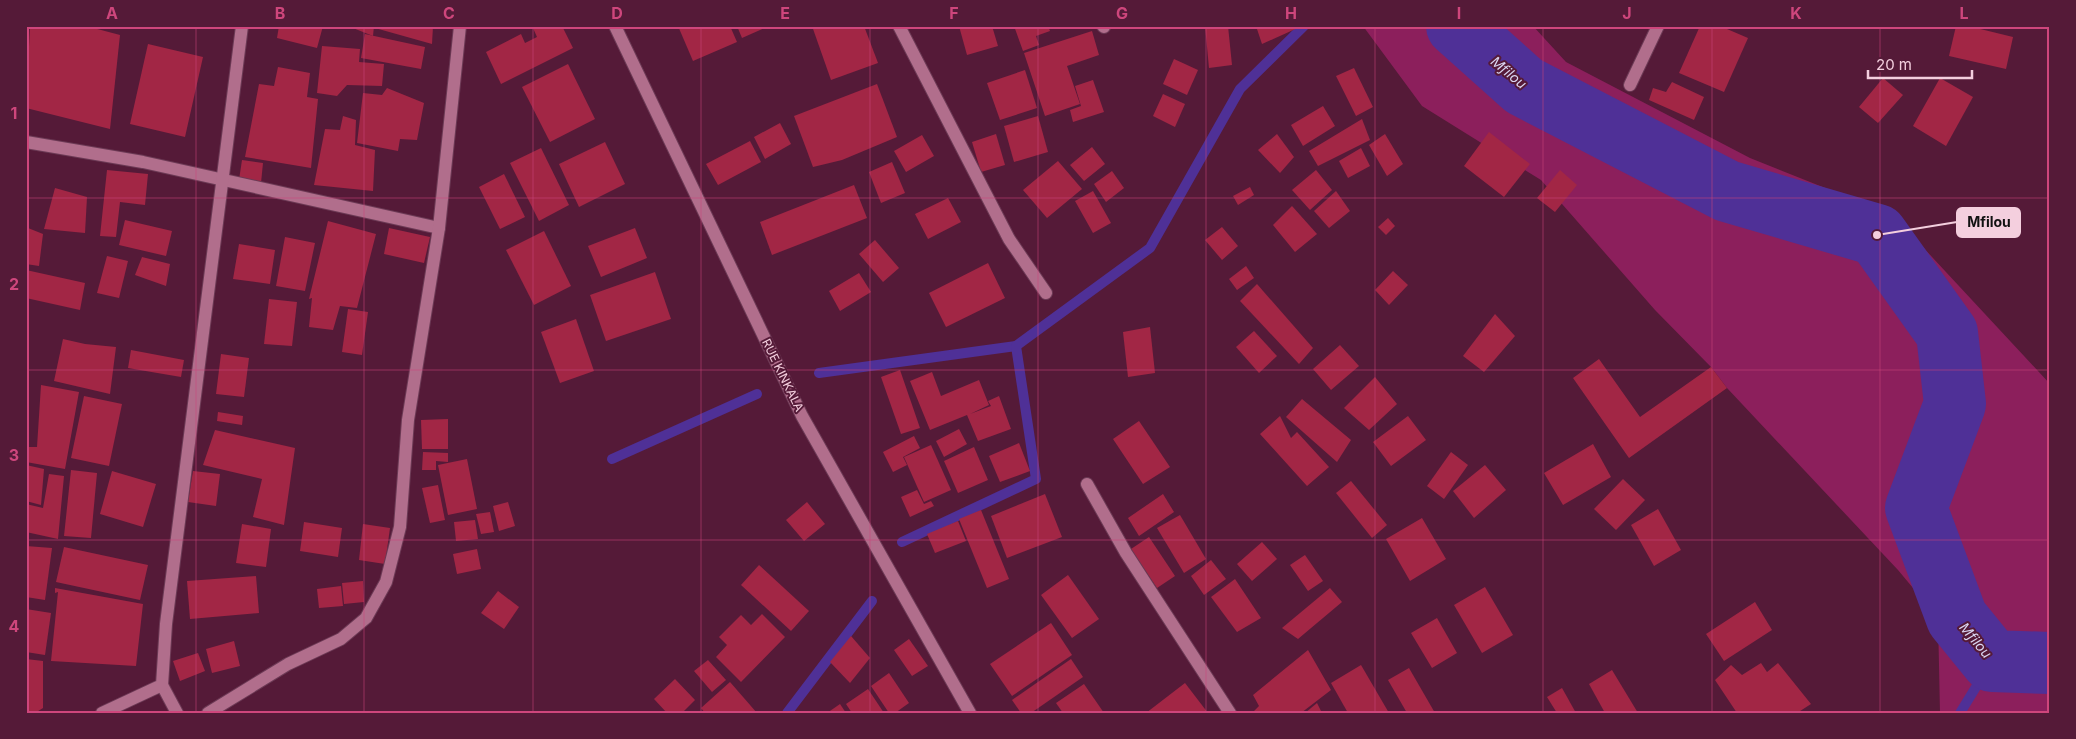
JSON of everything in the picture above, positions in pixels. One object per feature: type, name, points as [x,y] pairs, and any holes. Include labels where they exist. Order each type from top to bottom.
[{"type":"street","points":[[177,713],[162,685],[166,624],[242,26]]},
{"type":"street","points":[[208,713],[288,664],[341,639],[366,618],[386,582],[400,527],[408,420],[439,228],[460,26]]},
{"type":"street","name":"RUE KINKALA","points":[[615,26],[802,416],[970,713]]},
{"type":"street","points":[[899,26],[1009,239],[1046,293]]},
{"type":"street","points":[[1630,85],[1658,26]]},
{"type":"street","points":[[26,142],[142,162],[224,179],[439,228]]},
{"type":"street","points":[[1087,484],[1126,553],[1230,713]]},
{"type":"street","points":[[102,713],[162,685]]},
{"type":"shaded area","points":[[1363,26],[1533,26],[1566,62],[1750,158],[1893,215],[2050,384],[2050,713],[1940,713],[1938,618],[1898,570],[1727,388],[1711,367],[1655,310],[1541,180],[1422,106]]},
{"type":"building","points":[[30,26],[86,26],[120,35],[110,129],[26,108]]},
{"type":"building","points":[[279,26],[323,26],[317,48],[277,38]]},
{"type":"building","points":[[348,26],[374,26],[373,36]]},
{"type":"building","points":[[376,26],[433,26],[432,44],[375,28]]},
{"type":"building","points":[[537,26],[562,26],[573,48],[501,84],[486,52],[521,34],[525,43],[537,37],[533,28]]},
{"type":"building","points":[[678,26],[730,26],[737,42],[693,61]]},
{"type":"building","points":[[737,26],[769,26],[742,38]]},
{"type":"building","points":[[812,26],[864,26],[878,63],[831,80]]},
{"type":"building","points":[[959,26],[992,26],[998,46],[967,55]]},
{"type":"building","points":[[1014,26],[1048,26],[1050,31],[1036,36],[1039,45],[1023,51]]},
{"type":"building","points":[[1205,26],[1228,26],[1232,65],[1209,68]]},
{"type":"building","points":[[1256,26],[1302,26],[1262,44]]},
{"type":"building","points":[[1700,26],[1720,26],[1748,38],[1724,92],[1679,73]]},
{"type":"building","points":[[1956,26],[1968,26],[2013,37],[2006,69],[1949,56]]},
{"type":"building","points":[[1092,31],[1099,55],[1067,66],[1080,104],[1045,116],[1024,53]]},
{"type":"building","points":[[365,34],[425,47],[421,69],[361,58]]},
{"type":"building","points":[[148,44],[203,57],[185,137],[130,124]]},
{"type":"building","points":[[322,46],[360,49],[359,62],[384,64],[382,86],[347,85],[337,96],[317,93]]},
{"type":"building","points":[[1174,59],[1198,70],[1187,95],[1163,84]]},
{"type":"building","points":[[568,64],[595,119],[550,142],[522,87]]},
{"type":"building","points":[[278,67],[310,73],[307,97],[318,99],[311,168],[245,157],[259,84],[274,86]]},
{"type":"building","points":[[1354,68],[1373,107],[1356,116],[1336,76]]},
{"type":"building","points":[[1025,70],[1037,108],[1000,120],[987,83]]},
{"type":"building","points":[[1883,78],[1903,95],[1878,123],[1859,107]]},
{"type":"building","points":[[1940,78],[1973,97],[1946,146],[1913,126]]},
{"type":"building","points":[[1093,80],[1104,112],[1073,122],[1070,110],[1081,106],[1075,86]]},
{"type":"building","points":[[1672,82],[1704,97],[1694,120],[1649,100],[1653,88],[1666,92]]},
{"type":"building","points":[[877,84],[897,137],[842,160],[813,167],[794,116]]},
{"type":"building","points":[[387,88],[424,103],[417,140],[400,139],[398,151],[357,143],[363,93],[382,95]]},
{"type":"building","points":[[1163,94],[1185,104],[1175,127],[1153,116]]},
{"type":"building","points":[[1323,106],[1335,126],[1303,146],[1291,125]]},
{"type":"building","points":[[343,116],[356,120],[355,145],[375,150],[373,191],[314,185],[325,129],[340,130]]},
{"type":"building","points":[[1038,116],[1048,152],[1014,162],[1004,126]]},
{"type":"building","points":[[1362,119],[1370,140],[1318,166],[1309,151]]},
{"type":"building","points":[[780,123],[791,144],[765,159],[754,137]]},
{"type":"building","points":[[1489,132],[1530,164],[1504,197],[1464,166]]},
{"type":"building","points":[[996,134],[1005,165],[981,172],[972,142]]},
{"type":"building","points":[[1277,134],[1294,157],[1280,173],[1258,150]]},
{"type":"building","points":[[1385,134],[1403,164],[1387,176],[1369,145]]},
{"type":"building","points":[[922,135],[934,156],[906,172],[894,151]]},
{"type":"building","points":[[750,141],[761,162],[718,185],[706,164]]},
{"type":"building","points":[[605,142],[625,184],[579,207],[559,164]]},
{"type":"building","points":[[1092,147],[1105,164],[1084,181],[1070,165]]},
{"type":"building","points":[[541,148],[569,205],[539,221],[510,163]]},
{"type":"building","points":[[1361,148],[1370,166],[1348,178],[1339,161]]},
{"type":"building","points":[[242,160],[263,163],[261,183],[239,180]]},
{"type":"building","points":[[1058,161],[1082,189],[1047,218],[1023,190]]},
{"type":"building","points":[[892,162],[905,193],[881,203],[869,172]]},
{"type":"building","points":[[107,170],[148,174],[145,205],[120,202],[116,237],[100,236]]},
{"type":"building","points":[[1316,170],[1332,190],[1310,210],[1292,190]]},
{"type":"building","points":[[1560,170],[1577,185],[1555,212],[1537,198]]},
{"type":"building","points":[[1112,171],[1124,188],[1106,202],[1094,184]]},
{"type":"building","points":[[504,174],[525,217],[500,229],[479,187]]},
{"type":"building","points":[[854,185],[867,218],[772,255],[760,222]]},
{"type":"building","points":[[1250,187],[1254,195],[1238,205],[1233,196]]},
{"type":"building","points":[[55,188],[87,197],[85,233],[44,229]]},
{"type":"building","points":[[1093,191],[1111,223],[1093,233],[1075,201]]},
{"type":"building","points":[[1336,191],[1350,211],[1329,228],[1314,211]]},
{"type":"building","points":[[948,198],[961,222],[928,239],[915,214]]},
{"type":"building","points":[[1292,206],[1317,234],[1295,252],[1273,225]]},
{"type":"building","points":[[1388,218],[1395,226],[1386,235],[1378,227]]},
{"type":"building","points":[[125,220],[172,231],[166,256],[119,245]]},
{"type":"building","points":[[328,221],[376,234],[357,308],[340,306],[333,330],[309,327],[312,298],[309,299]]},
{"type":"building","points":[[1222,227],[1238,246],[1222,260],[1205,240]]},
{"type":"building","points":[[28,228],[43,234],[39,266],[26,264]]},
{"type":"building","points":[[389,228],[430,237],[424,263],[384,254]]},
{"type":"building","points":[[635,228],[647,258],[601,277],[588,246]]},
{"type":"building","points":[[544,231],[571,286],[534,305],[506,250]]},
{"type":"building","points":[[285,237],[315,243],[305,291],[276,286]]},
{"type":"building","points":[[875,240],[899,268],[883,282],[859,254]]},
{"type":"building","points":[[239,244],[275,250],[270,284],[233,279]]},
{"type":"building","points":[[107,256],[128,261],[119,298],[97,293]]},
{"type":"building","points":[[142,257],[170,264],[166,286],[135,275]]},
{"type":"building","points":[[988,263],[1005,298],[946,327],[929,293]]},
{"type":"building","points":[[1246,266],[1254,278],[1237,290],[1229,279]]},
{"type":"building","points":[[26,270],[85,283],[80,310],[26,298]]},
{"type":"building","points":[[1393,271],[1408,285],[1389,305],[1375,290]]},
{"type":"building","points":[[655,272],[671,319],[606,341],[590,295]]},
{"type":"building","points":[[859,273],[871,292],[840,311],[829,291]]},
{"type":"building","points":[[1257,284],[1313,348],[1299,364],[1240,301]]},
{"type":"building","points":[[269,299],[297,302],[292,346],[264,344]]},
{"type":"building","points":[[348,309],[368,312],[362,355],[342,352]]},
{"type":"building","points":[[1495,314],[1515,336],[1484,372],[1463,356]]},
{"type":"building","points":[[576,319],[594,371],[560,383],[541,332]]},
{"type":"building","points":[[1150,327],[1155,373],[1128,377],[1123,332]]},
{"type":"building","points":[[1254,331],[1277,356],[1259,373],[1236,347]]},
{"type":"building","points":[[63,339],[85,344],[116,347],[110,394],[54,381]]},
{"type":"building","points":[[1340,345],[1359,366],[1331,390],[1313,369]]},
{"type":"building","points":[[131,350],[184,360],[181,377],[128,368]]},
{"type":"building","points":[[221,354],[249,358],[244,397],[216,394]]},
{"type":"building","points":[[1599,359],[1640,417],[1711,367],[1727,388],[1629,458],[1573,378]]},
{"type":"building","points":[[900,370],[920,428],[901,434],[881,377]]},
{"type":"building","points":[[932,372],[941,396],[979,380],[989,405],[970,414],[991,406],[988,401],[999,396],[1011,429],[978,441],[967,415],[930,430],[910,381]]},
{"type":"building","points":[[1375,377],[1397,404],[1369,430],[1344,408]]},
{"type":"building","points":[[41,385],[79,392],[65,469],[26,462],[29,447],[37,447]]},
{"type":"building","points":[[84,396],[122,404],[109,466],[71,458]]},
{"type":"building","points":[[1302,399],[1351,440],[1337,462],[1286,417]]},
{"type":"building","points":[[218,412],[243,416],[242,425],[217,421]]},
{"type":"building","points":[[1280,416],[1291,438],[1297,432],[1329,467],[1307,486],[1260,434]]},
{"type":"building","points":[[1408,416],[1426,440],[1391,466],[1373,442]]},
{"type":"building","points":[[448,419],[448,449],[422,449],[421,420]]},
{"type":"building","points":[[1139,421],[1170,467],[1143,484],[1113,439]]},
{"type":"building","points":[[959,429],[967,444],[944,457],[936,441]]},
{"type":"building","points":[[215,430],[295,448],[284,525],[253,517],[262,479],[203,465]]},
{"type":"building","points":[[914,436],[920,448],[903,457],[907,465],[893,472],[883,452]]},
{"type":"building","points":[[1019,443],[1030,471],[1000,482],[989,456]]},
{"type":"building","points":[[1593,444],[1611,477],[1563,505],[1544,473]]},
{"type":"building","points":[[931,445],[951,490],[924,502],[904,457]]},
{"type":"building","points":[[974,447],[988,480],[958,493],[944,461]]},
{"type":"building","points":[[423,452],[448,453],[448,462],[436,461],[436,470],[422,470]]},
{"type":"building","points":[[1451,452],[1468,465],[1444,499],[1427,486]]},
{"type":"building","points":[[467,459],[477,509],[448,515],[438,465]]},
{"type":"building","points":[[26,465],[44,469],[41,505],[26,501]]},
{"type":"building","points":[[1485,465],[1506,490],[1474,518],[1453,491]]},
{"type":"building","points":[[71,470],[97,473],[91,538],[64,536]]},
{"type":"building","points":[[112,471],[156,484],[143,527],[100,514]]},
{"type":"building","points":[[193,471],[220,474],[216,506],[188,502]]},
{"type":"building","points":[[49,474],[64,476],[58,539],[26,532],[26,504],[43,508]]},
{"type":"building","points":[[1623,479],[1645,500],[1616,530],[1594,509]]},
{"type":"building","points":[[1351,481],[1387,525],[1372,538],[1336,493]]},
{"type":"building","points":[[438,485],[445,520],[430,523],[422,488]]},
{"type":"building","points":[[917,490],[924,504],[931,501],[934,506],[910,517],[901,497]]},
{"type":"building","points":[[1045,494],[1062,537],[1007,558],[991,516]]},
{"type":"building","points":[[1163,494],[1174,512],[1139,536],[1128,518]]},
{"type":"building","points":[[508,502],[515,526],[499,531],[493,506]]},
{"type":"building","points":[[807,502],[825,524],[804,541],[786,520]]},
{"type":"building","points":[[1658,509],[1681,550],[1654,566],[1631,525]]},
{"type":"building","points":[[981,510],[1009,579],[987,588],[959,519]]},
{"type":"building","points":[[490,512],[494,532],[481,534],[476,514]]},
{"type":"building","points":[[1180,515],[1206,559],[1184,573],[1157,528]]},
{"type":"building","points":[[1422,518],[1446,559],[1410,581],[1386,539]]},
{"type":"building","points":[[475,520],[478,539],[456,541],[454,522]]},
{"type":"building","points":[[958,521],[966,541],[935,553],[927,534]]},
{"type":"building","points":[[304,522],[342,528],[338,557],[300,551]]},
{"type":"building","points":[[242,524],[271,529],[266,567],[236,563]]},
{"type":"building","points":[[363,524],[390,528],[385,564],[359,560]]},
{"type":"building","points":[[1149,537],[1175,576],[1157,588],[1131,549]]},
{"type":"building","points":[[1262,542],[1277,559],[1252,581],[1237,564]]},
{"type":"building","points":[[26,546],[52,548],[45,600],[26,597]]},
{"type":"building","points":[[64,547],[148,565],[140,600],[56,582]]},
{"type":"building","points":[[477,549],[481,569],[457,574],[453,554]]},
{"type":"building","points":[[1305,555],[1323,581],[1308,591],[1290,565]]},
{"type":"building","points":[[1211,560],[1226,579],[1204,595],[1191,576]]},
{"type":"building","points":[[759,565],[809,611],[791,631],[741,585]]},
{"type":"building","points":[[1068,575],[1099,619],[1072,638],[1041,595]]},
{"type":"building","points":[[256,576],[259,613],[190,619],[187,581]]},
{"type":"building","points":[[1235,579],[1261,618],[1237,632],[1211,597]]},
{"type":"building","points":[[363,581],[364,602],[344,604],[342,583]]},
{"type":"building","points":[[341,586],[343,606],[319,608],[317,589]]},
{"type":"building","points":[[1485,587],[1513,635],[1482,653],[1454,605]]},
{"type":"building","points":[[55,588],[143,604],[136,666],[51,661],[58,592],[55,593]]},
{"type":"building","points":[[1330,588],[1342,602],[1298,639],[1282,628]]},
{"type":"building","points":[[498,591],[519,607],[504,629],[481,613]]},
{"type":"building","points":[[1755,602],[1772,630],[1724,661],[1706,634]]},
{"type":"building","points":[[26,609],[51,613],[45,655],[26,652]]},
{"type":"building","points":[[762,614],[785,637],[741,682],[716,657],[727,645],[719,637],[741,615],[751,625]]},
{"type":"building","points":[[1437,618],[1457,653],[1432,668],[1411,633]]},
{"type":"building","points":[[1051,623],[1072,655],[1012,696],[990,664]]},
{"type":"building","points":[[851,636],[870,658],[850,683],[830,662]]},
{"type":"building","points":[[909,639],[928,666],[912,676],[894,650]]},
{"type":"building","points":[[234,641],[240,666],[212,673],[206,649]]},
{"type":"building","points":[[1308,650],[1331,690],[1301,713],[1252,713],[1259,706],[1253,695]]},
{"type":"building","points":[[198,653],[205,671],[180,681],[173,661]]},
{"type":"building","points":[[26,659],[43,661],[43,708],[35,713],[26,713]]},
{"type":"building","points":[[1071,659],[1083,677],[1031,713],[1021,713],[1012,700]]},
{"type":"building","points":[[708,660],[726,680],[712,692],[694,671]]},
{"type":"building","points":[[1761,663],[1767,672],[1778,663],[1811,704],[1797,713],[1737,713],[1715,680],[1731,665],[1742,675]]},
{"type":"building","points":[[1361,665],[1389,713],[1348,713],[1331,683]]},
{"type":"building","points":[[1409,668],[1435,713],[1407,713],[1388,680]]},
{"type":"building","points":[[1612,670],[1638,713],[1605,713],[1589,684]]},
{"type":"building","points":[[889,673],[909,703],[895,713],[889,713],[871,686]]},
{"type":"building","points":[[675,679],[695,700],[682,713],[667,713],[654,699]]},
{"type":"building","points":[[730,682],[757,713],[705,713],[701,708]]},
{"type":"building","points":[[1185,683],[1208,713],[1146,713]]},
{"type":"building","points":[[1084,684],[1104,713],[1063,713],[1056,703]]},
{"type":"building","points":[[1562,688],[1576,713],[1557,713],[1547,697]]},
{"type":"building","points":[[868,689],[884,713],[852,713],[846,704]]},
{"type":"building","points":[[1317,703],[1322,713],[1305,713]]},
{"type":"building","points":[[840,704],[846,713],[827,713]]},
{"type":"waterway","points":[[902,542],[1036,479],[1016,346],[1150,248],[1240,89],[1304,26]]},
{"type":"waterway","name":"Mfilou","points":[[1457,26],[1524,86],[1727,191],[1877,235],[1947,333],[1955,404],[1916,508],[1957,618],[1992,661],[2050,663]]},
{"type":"waterway","points":[[819,373],[1016,346]]},
{"type":"waterway","points":[[612,459],[757,394]]},
{"type":"waterway","points":[[787,713],[872,601]]},
{"type":"waterway","points":[[1960,713],[1992,661]]},
{"type":"place","name":"Mfilou","points":[[1877,235]]}]
